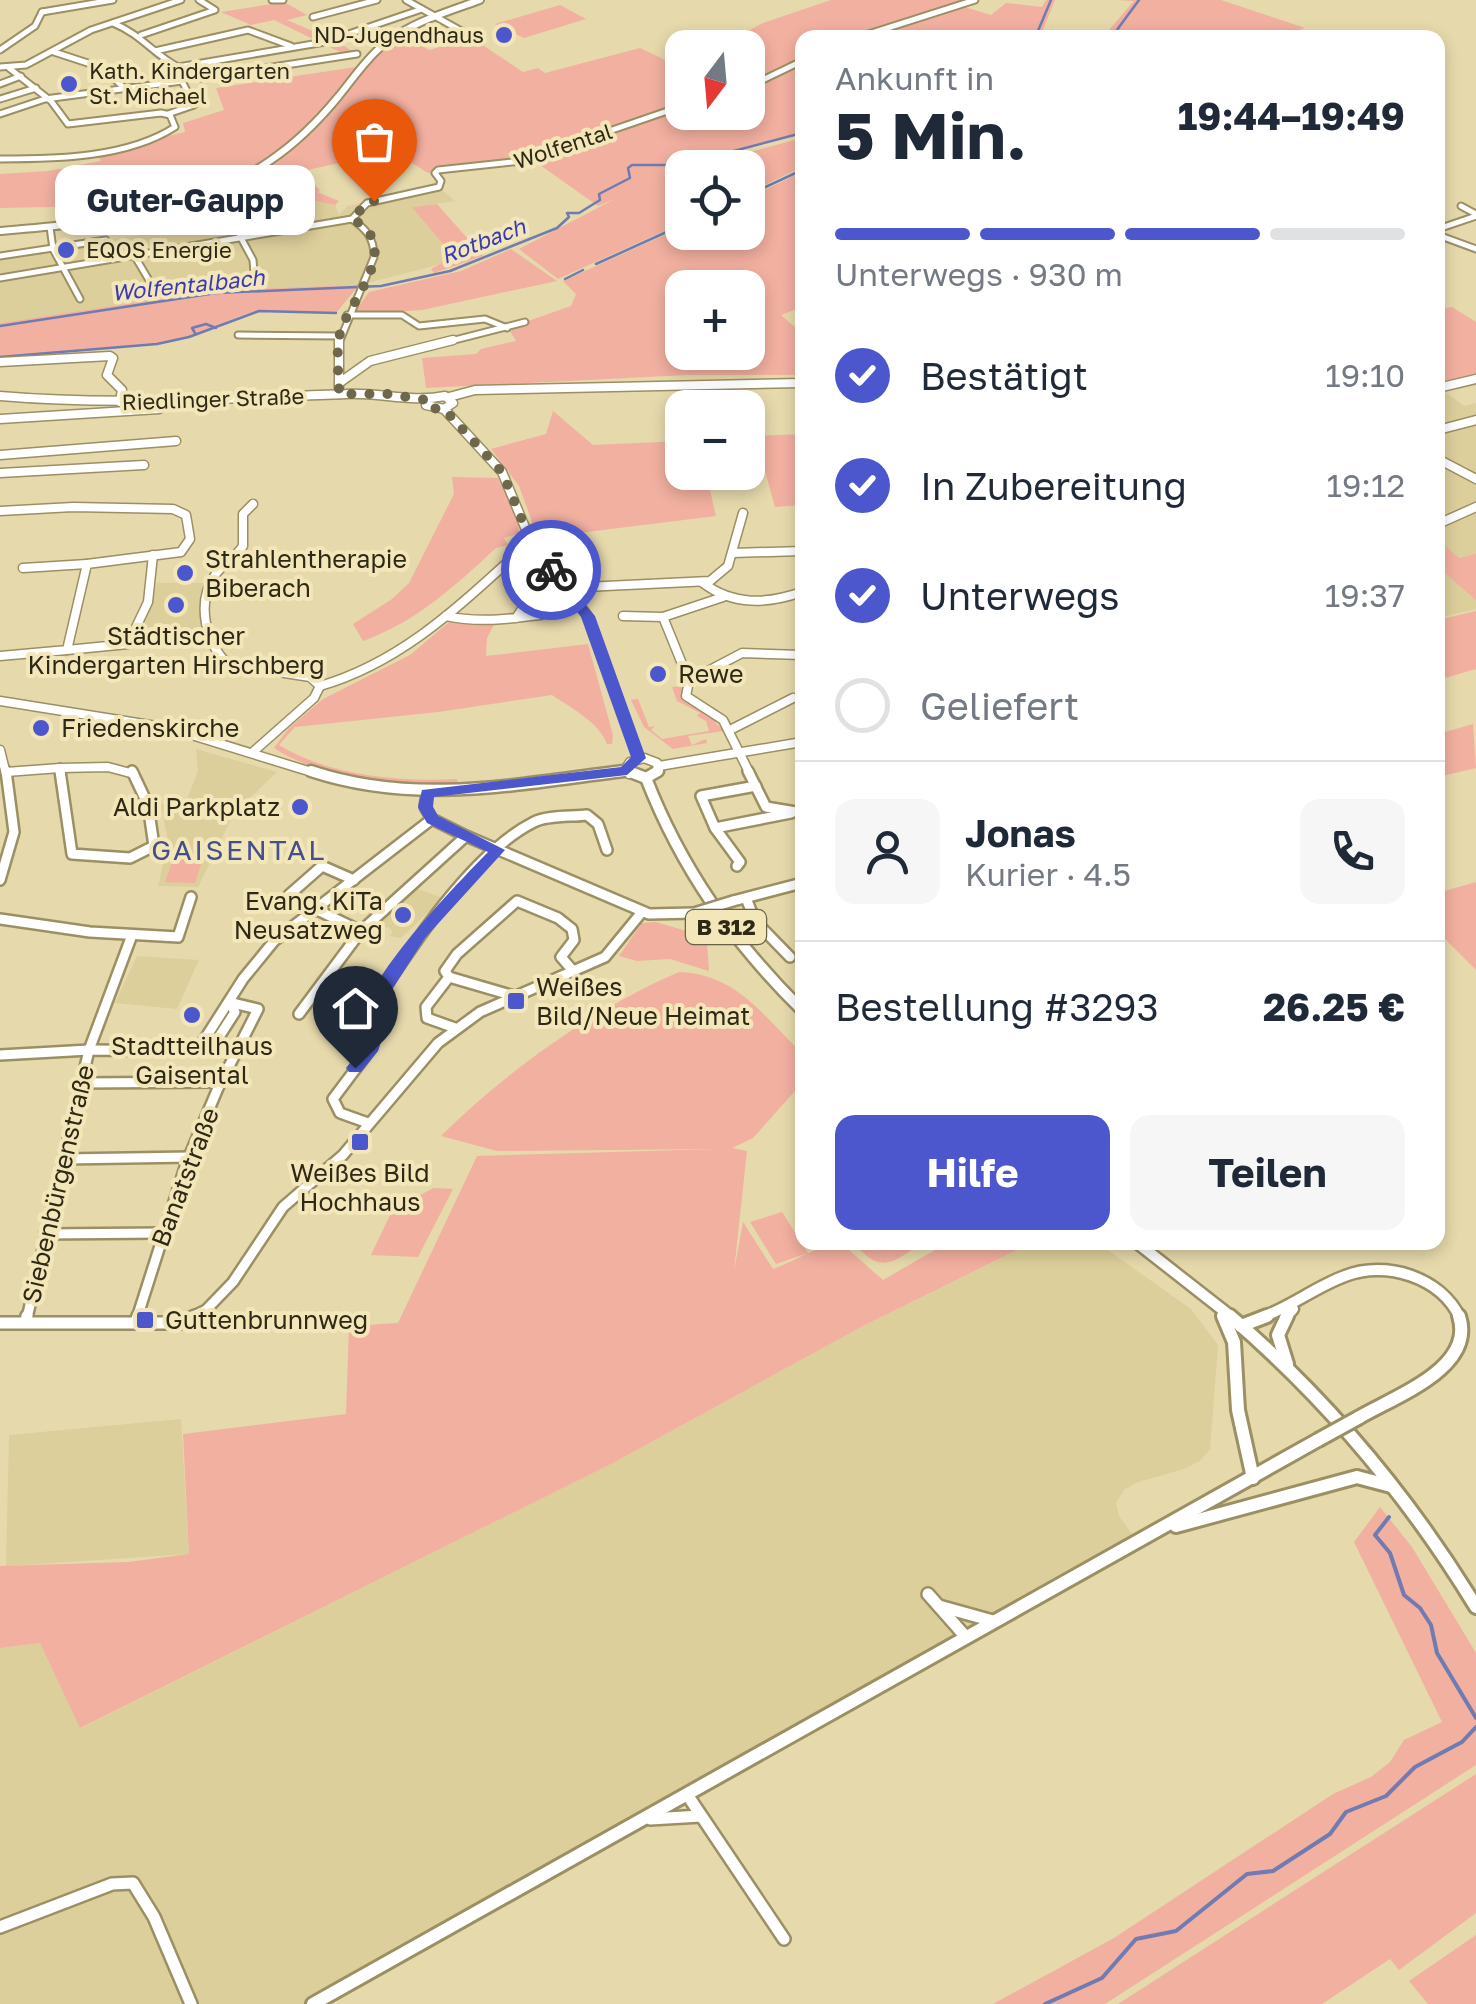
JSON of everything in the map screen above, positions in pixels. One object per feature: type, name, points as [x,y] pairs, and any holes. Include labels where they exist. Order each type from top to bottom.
[{"type":"main road","points":[[0,231],[148,212],[251,173],[332,105],[381,46],[480,0]]},
{"type":"main road","name":"Riedlinger Straße","points":[[0,396],[120,402],[339,394],[450,398]]},
{"type":"main road","points":[[444,409],[452,403],[450,398]]},
{"type":"main road","name":"Riedlinger Straße","points":[[426,400],[429,408],[444,409],[502,472],[527,532],[564,588],[584,609],[602,647],[639,758]]},
{"type":"main road","points":[[0,701],[144,722],[254,751],[357,785],[427,793],[627,771],[646,778],[658,772],[659,766],[639,758],[630,762],[627,771]]},
{"type":"main road","name":"B 312","points":[[646,778],[684,864],[719,919],[795,1003]]},
{"type":"main road","points":[[1146,1250],[1214,1303],[1291,1372],[1394,1487],[1476,1607]]},
{"type":"main road","points":[[314,2004],[1358,1418],[1448,1365],[1463,1341],[1459,1315],[1450,1300],[1432,1285],[1384,1270],[1344,1277],[1297,1304],[1240,1326]]},
{"type":"main road","points":[[1214,1303],[1236,1342],[1240,1422],[1252,1460],[1252,1478]]},
{"type":"main road","points":[[1291,1372],[1279,1349],[1277,1334],[1282,1319],[1297,1304]]},
{"type":"main road","points":[[1160,1531],[1357,1477],[1394,1487]]},
{"type":"street","points":[[42,12],[114,0]]},
{"type":"street","points":[[0,67],[26,65],[83,34],[181,0]]},
{"type":"street","points":[[141,35],[215,10],[199,0]]},
{"type":"street","points":[[272,0],[284,0]]},
{"type":"street","points":[[313,17],[377,0]]},
{"type":"street","points":[[406,0],[481,42]]},
{"type":"street","points":[[881,30],[975,0]]},
{"type":"street","points":[[38,3],[42,12]]},
{"type":"street","points":[[113,23],[141,35],[178,67],[335,40],[422,9]]},
{"type":"street","points":[[0,50],[35,26],[42,12]]},
{"type":"street","points":[[155,51],[248,30],[293,48]]},
{"type":"street","points":[[201,78],[358,56],[335,40]]},
{"type":"street","points":[[54,52],[103,68],[124,89]]},
{"type":"street","points":[[765,80],[795,64]]},
{"type":"street","points":[[0,114],[44,99],[182,81],[194,106],[168,114],[72,125],[66,123],[51,101],[44,99],[9,68]]},
{"type":"street","points":[[0,84],[21,76]]},
{"type":"street","points":[[0,99],[36,88]]},
{"type":"street","name":"Wolfental","points":[[349,218],[367,203],[439,187],[435,173],[438,170],[465,164],[510,164],[576,146],[665,112]]},
{"type":"street","points":[[0,159],[76,155],[148,139],[176,126],[168,114]]},
{"type":"street","points":[[1461,206],[1476,215]]},
{"type":"street","points":[[1445,229],[1476,215]]},
{"type":"street","points":[[0,278],[349,218],[363,226],[374,259],[340,336],[339,394]]},
{"type":"street","points":[[50,227],[54,249],[80,299]]},
{"type":"street","points":[[1445,235],[1476,249]]},
{"type":"street","points":[[240,236],[253,260],[254,272]]},
{"type":"street","points":[[0,256],[106,240]]},
{"type":"street","points":[[134,254],[150,282]]},
{"type":"street","points":[[348,313],[402,315],[419,326],[486,318],[508,328]]},
{"type":"street","points":[[339,382],[370,361],[526,322]]},
{"type":"street","points":[[238,334],[340,336]]},
{"type":"street","points":[[0,362],[110,356],[113,358],[107,376],[122,390],[120,402]]},
{"type":"street","points":[[1445,386],[1476,379]]},
{"type":"street","points":[[450,398],[476,390],[795,384]]},
{"type":"street","points":[[0,419],[159,409],[170,400]]},
{"type":"street","points":[[1445,428],[1476,420]]},
{"type":"street","points":[[0,455],[176,441]]},
{"type":"street","points":[[1445,463],[1476,479]]},
{"type":"street","points":[[0,472],[144,465]]},
{"type":"street","points":[[253,504],[244,514],[246,541],[214,576],[207,596],[208,632],[218,656],[228,664],[310,677],[320,686]]},
{"type":"street","points":[[0,511],[106,506],[184,512],[188,546],[181,552],[22,568]]},
{"type":"street","points":[[1445,521],[1476,508]]},
{"type":"street","points":[[564,588],[703,583],[723,572],[743,513]]},
{"type":"street","points":[[254,751],[314,698],[320,686],[352,677],[402,653],[520,550],[516,543]]},
{"type":"street","points":[[732,553],[795,550]]},
{"type":"street","points":[[0,656],[128,644],[148,602],[153,555]]},
{"type":"street","points":[[67,650],[86,564]]},
{"type":"street","points":[[703,583],[722,596],[749,602],[795,595]]},
{"type":"street","points":[[623,616],[663,617],[722,596]]},
{"type":"street","points":[[446,616],[462,620],[516,618]]},
{"type":"street","points":[[663,617],[689,682],[687,699],[723,720],[771,817]]},
{"type":"street","points":[[689,682],[734,653],[753,649],[795,654]]},
{"type":"street","points":[[730,730],[793,698]]},
{"type":"street","points":[[659,766],[795,743]]},
{"type":"street","points":[[0,750],[15,828],[14,846],[0,880]]},
{"type":"street","points":[[6,772],[60,768],[120,768],[137,776],[148,805],[154,846],[130,858],[72,854],[60,768]]},
{"type":"street","points":[[737,866],[740,862],[714,828],[701,796],[756,786]]},
{"type":"street","points":[[427,793],[425,807],[432,819],[642,912],[664,917],[694,913],[795,885]]},
{"type":"street","points":[[766,807],[795,812]]},
{"type":"street","points":[[714,828],[795,814]]},
{"type":"street","points":[[368,1123],[340,1114],[333,1099],[372,1047],[375,1036],[368,1024],[369,1012],[419,934],[497,850],[536,820],[586,815],[598,824],[607,850]]},
{"type":"street","points":[[199,1048],[217,1040],[235,1012],[228,1002],[264,952],[313,908],[432,819]]},
{"type":"street","points":[[299,1014],[361,931],[466,836]]},
{"type":"street","points":[[289,895],[322,866],[354,880]]},
{"type":"street","points":[[0,919],[178,936],[191,897]]},
{"type":"street","points":[[746,898],[762,929],[790,957]]},
{"type":"street","points":[[514,996],[449,977],[445,971],[457,954],[517,902],[558,918],[572,929],[574,940],[561,956],[574,972]]},
{"type":"street","points":[[313,908],[361,931]]},
{"type":"street","points":[[0,1323],[180,1323],[206,1310],[233,1282],[282,1207],[342,1155],[419,1062],[454,1028],[616,948],[642,912]]},
{"type":"street","name":"Siebenbürgenstraße","points":[[26,1322],[89,1050],[132,934]]},
{"type":"street","points":[[449,977],[426,1007],[427,1018],[454,1028]]},
{"type":"street","name":"Banatstraße","points":[[136,1322],[161,1233],[221,1082],[258,1009],[228,1002]]},
{"type":"street","points":[[0,1055],[199,1048],[235,1051]]},
{"type":"street","points":[[82,1082],[221,1082]]},
{"type":"street","points":[[64,1159],[192,1157]]},
{"type":"street","points":[[46,1234],[161,1233]]},
{"type":"street","points":[[928,1594],[965,1636]]},
{"type":"street","points":[[939,1606],[994,1620]]},
{"type":"street","points":[[688,1796],[784,1939]]},
{"type":"street","points":[[648,1819],[702,1816]]},
{"type":"street","points":[[0,1926],[112,1884],[134,1882],[154,1916],[191,2004]]},
{"type":"shaded area","points":[[831,0],[975,0],[961,6],[991,15],[1006,3],[1042,7],[1046,0],[1055,0],[1043,30],[795,30],[795,134],[733,150],[665,150],[665,231],[558,279],[519,249],[615,199],[598,206],[530,158],[503,166],[457,164],[428,173],[404,158],[380,154],[303,171],[320,191],[317,192],[339,201],[335,205],[273,192],[159,211],[207,190],[51,207],[0,208],[0,174],[48,171],[101,161],[96,153],[185,132],[183,123],[224,110],[216,88],[356,67],[327,108],[274,154],[280,155],[343,97],[364,67],[402,35],[429,50],[472,38],[523,72],[538,68],[545,73],[640,48],[665,60],[665,130],[765,130],[765,30],[750,30]]},
{"type":"shaded area","points":[[1117,0],[1221,0],[1305,28],[1109,30],[1134,1]]},
{"type":"shaded area","points":[[284,2],[307,15],[287,20],[340,43],[359,56],[348,56],[274,20],[251,25],[221,12]]},
{"type":"shaded area","points":[[560,5],[586,19],[524,38],[495,24]]},
{"type":"shaded area","points":[[795,140],[795,170],[765,185],[765,150],[757,150]]},
{"type":"shaded area","points":[[795,175],[795,310],[781,315],[795,327],[795,375],[688,375],[426,388],[422,358],[476,354],[481,349],[516,341],[508,328],[571,306],[576,294],[563,281],[665,235],[665,250],[765,250],[765,190]]},
{"type":"shaded area","points":[[439,187],[455,201],[413,207],[453,257],[434,266],[359,285],[218,290],[0,323],[0,256],[187,228],[183,219],[263,205],[257,196],[274,193],[335,205],[339,215],[347,206]]},
{"type":"shaded area","points":[[437,204],[483,256],[434,273],[431,269],[453,256],[412,207]]},
{"type":"shaded area","points":[[511,249],[557,281],[422,310],[362,314],[356,310],[369,292],[461,271]]},
{"type":"shaded area","points":[[359,285],[336,313],[259,311],[200,334],[157,344],[0,357],[0,323],[218,290]]},
{"type":"shaded area","points":[[1452,307],[1476,322],[1476,375],[1445,381],[1445,308]]},
{"type":"shaded area","points":[[1445,392],[1464,406],[1476,403],[1476,609],[1445,616]]},
{"type":"shaded area","points":[[553,411],[593,445],[665,442],[665,490],[710,490],[716,516],[538,538],[519,486],[491,449],[546,434]]},
{"type":"shaded area","points":[[795,434],[795,506],[775,507],[765,472],[765,436]]},
{"type":"shaded area","points":[[452,477],[498,478],[517,516],[519,533],[504,538],[508,545],[496,548],[418,613],[363,641],[353,624],[409,583],[454,494]]},
{"type":"shaded area","points":[[1445,546],[1459,558],[1476,554],[1476,600],[1445,573]]},
{"type":"shaded area","name":"Städtischer Kindergarten Hirschberg","points":[[157,583],[208,583],[201,613],[204,635],[135,643]]},
{"type":"shaded area","points":[[1476,611],[1476,669],[1445,678],[1445,618]]},
{"type":"shaded area","points":[[496,621],[487,638],[486,656],[588,644],[613,735],[612,744],[607,744],[584,716],[552,695],[295,727],[279,745],[342,770],[388,778],[457,779],[458,784],[412,785],[339,775],[274,748],[289,728],[323,699],[410,655],[449,622]]},
{"type":"shaded area","points":[[684,686],[682,700],[719,720],[715,722],[724,731],[688,736],[692,745],[706,739],[707,743],[673,749],[644,727],[631,700],[638,699],[649,727],[655,726],[651,730],[662,739],[709,731],[706,721],[697,716],[700,713],[677,701],[672,687]]},
{"type":"shaded area","points":[[1473,724],[1476,768],[1445,775],[1445,732]]},
{"type":"shaded area","points":[[196,749],[277,772],[234,813],[198,887],[158,886],[168,842],[161,804],[187,799],[198,771]]},
{"type":"shaded area","points":[[176,851],[205,852],[195,883],[165,882]]},
{"type":"shaded area","points":[[1476,882],[1476,970],[1445,939],[1445,891]]},
{"type":"shaded area","name":"Evang. KiTa Neusatzweg","points":[[415,888],[443,898],[401,938],[389,936],[393,932],[390,928],[371,924]]},
{"type":"shaded area","points":[[656,922],[690,932],[707,943],[709,971],[670,959],[637,961],[619,956],[642,923]]},
{"type":"shaded area","points":[[137,956],[199,960],[177,1009],[115,1003]]},
{"type":"shaded area","points":[[679,972],[717,980],[748,999],[795,1046],[795,1091],[753,1138],[732,1148],[747,1151],[734,1271],[743,1222],[773,1269],[815,1250],[849,1250],[883,1280],[935,1250],[1017,1250],[863,1326],[613,1463],[80,1728],[40,1643],[0,1648],[0,1566],[128,1562],[189,1554],[183,1434],[346,1414],[349,1326],[398,1323],[477,1156],[717,1149],[497,1151],[441,1136],[494,1088],[553,1043]]},
{"type":"shaded area","points":[[433,1188],[453,1189],[418,1257],[371,1255],[392,1211]]},
{"type":"shaded area","points":[[782,1212],[795,1232],[795,1250],[808,1253],[776,1264],[750,1222]]},
{"type":"shaded area","points":[[860,1250],[912,1250],[887,1262]]},
{"type":"shaded area","points":[[1017,1250],[1108,1250],[1191,1309],[1218,1345],[1210,1449],[1200,1461],[1184,1469],[1124,1490],[1116,1503],[1119,1516],[1139,1543],[306,2004],[0,2004],[0,1648],[40,1643],[81,1728],[613,1463],[863,1326]]},
{"type":"shaded area","points":[[181,1419],[189,1554],[6,1566],[9,1435]]},
{"type":"shaded area","points":[[1380,1507],[1412,1547],[1476,1653],[1476,1765],[1105,2004],[993,2004],[1114,1938],[1333,1794],[1371,1777],[1390,1762],[1404,1740],[1442,1722],[1354,1542]]},
{"type":"shaded area","points":[[1476,1774],[1476,1913],[1399,1970],[1390,1959],[1322,2004],[1118,2004]]},
{"type":"shaded area","points":[[1476,1935],[1476,2004],[1428,2004],[1409,1981]]},
{"type":"waterway","name":"Rotbach","points":[[1038,30],[1051,0]]},
{"type":"waterway","points":[[1117,30],[1139,0]]},
{"type":"waterway","name":"Rotbach","points":[[0,326],[216,293],[381,286],[450,271],[557,228],[569,217],[567,213],[579,213],[600,200],[599,194],[630,178],[628,168],[632,165],[667,165],[680,157],[711,157],[795,135]]},
{"type":"waterway","points":[[765,187],[795,173]]},
{"type":"waterway","points":[[596,264],[665,233]]},
{"type":"waterway","points":[[565,279],[583,270]]},
{"type":"waterway","points":[[215,327],[259,311],[336,313]]},
{"type":"waterway","points":[[195,333],[192,328],[206,324],[215,327]]},
{"type":"waterway","points":[[0,357],[157,344],[215,327]]},
{"type":"waterway","points":[[1389,1517],[1375,1535],[1390,1553],[1404,1595],[1420,1608],[1431,1625],[1437,1653],[1476,1718]]},
{"type":"waterway","points":[[1045,2004],[1102,1978],[1136,1939],[1176,1931],[1247,1874],[1273,1871],[1330,1834],[1346,1812],[1386,1796],[1415,1767],[1462,1742],[1476,1727]]},
{"type":"way so far","points":[[374,201],[363,206],[352,219],[363,226],[374,259],[372,274],[349,310],[340,336],[339,394],[387,394],[426,400],[429,408],[444,409],[502,472],[527,532],[551,570]]},
{"type":"place","name":"ND-Jugendhaus","points":[[504,35]]},
{"type":"place","name":"Kath. Kindergarten St. Michael","points":[[69,84]]},
{"type":"place","name":"Guter-Gaupp","points":[[374,201]]},
{"type":"place","name":"EQOS Energie","points":[[66,250]]},
{"type":"place","name":"Strahlentherapie Biberach","points":[[185,573]]},
{"type":"place","name":"Städtischer Kindergarten Hirschberg","points":[[176,605]]},
{"type":"place","name":"Rewe","points":[[658,674]]},
{"type":"place","name":"Friedenskirche","points":[[41,728]]},
{"type":"place","name":"Aldi Parkplatz","points":[[300,807]]},
{"type":"place","name":"Evang. KiTa Neusatzweg","points":[[403,915]]},
{"type":"place","name":"Weißes Bild/Neue Heimat","points":[[516,1001]]},
{"type":"place","name":"Stadtteilhaus Gaisental","points":[[192,1015]]},
{"type":"place","name":"Weißes Bild Hochhaus","points":[[360,1142]]},
{"type":"place","name":"Guttenbrunnweg","points":[[145,1320]]},
{"type":"district","name":"GAISENTAL","points":[[239,850]]},
{"type":"route","points":[[355,1068],[372,1047],[375,1036],[368,1024],[369,1012],[419,934],[497,850],[432,819],[425,807],[427,793],[627,771],[630,762],[639,758],[588,616],[551,570]]},
{"type":"water label","name":"Wolfentalbach","points":[[188,285]]}]
